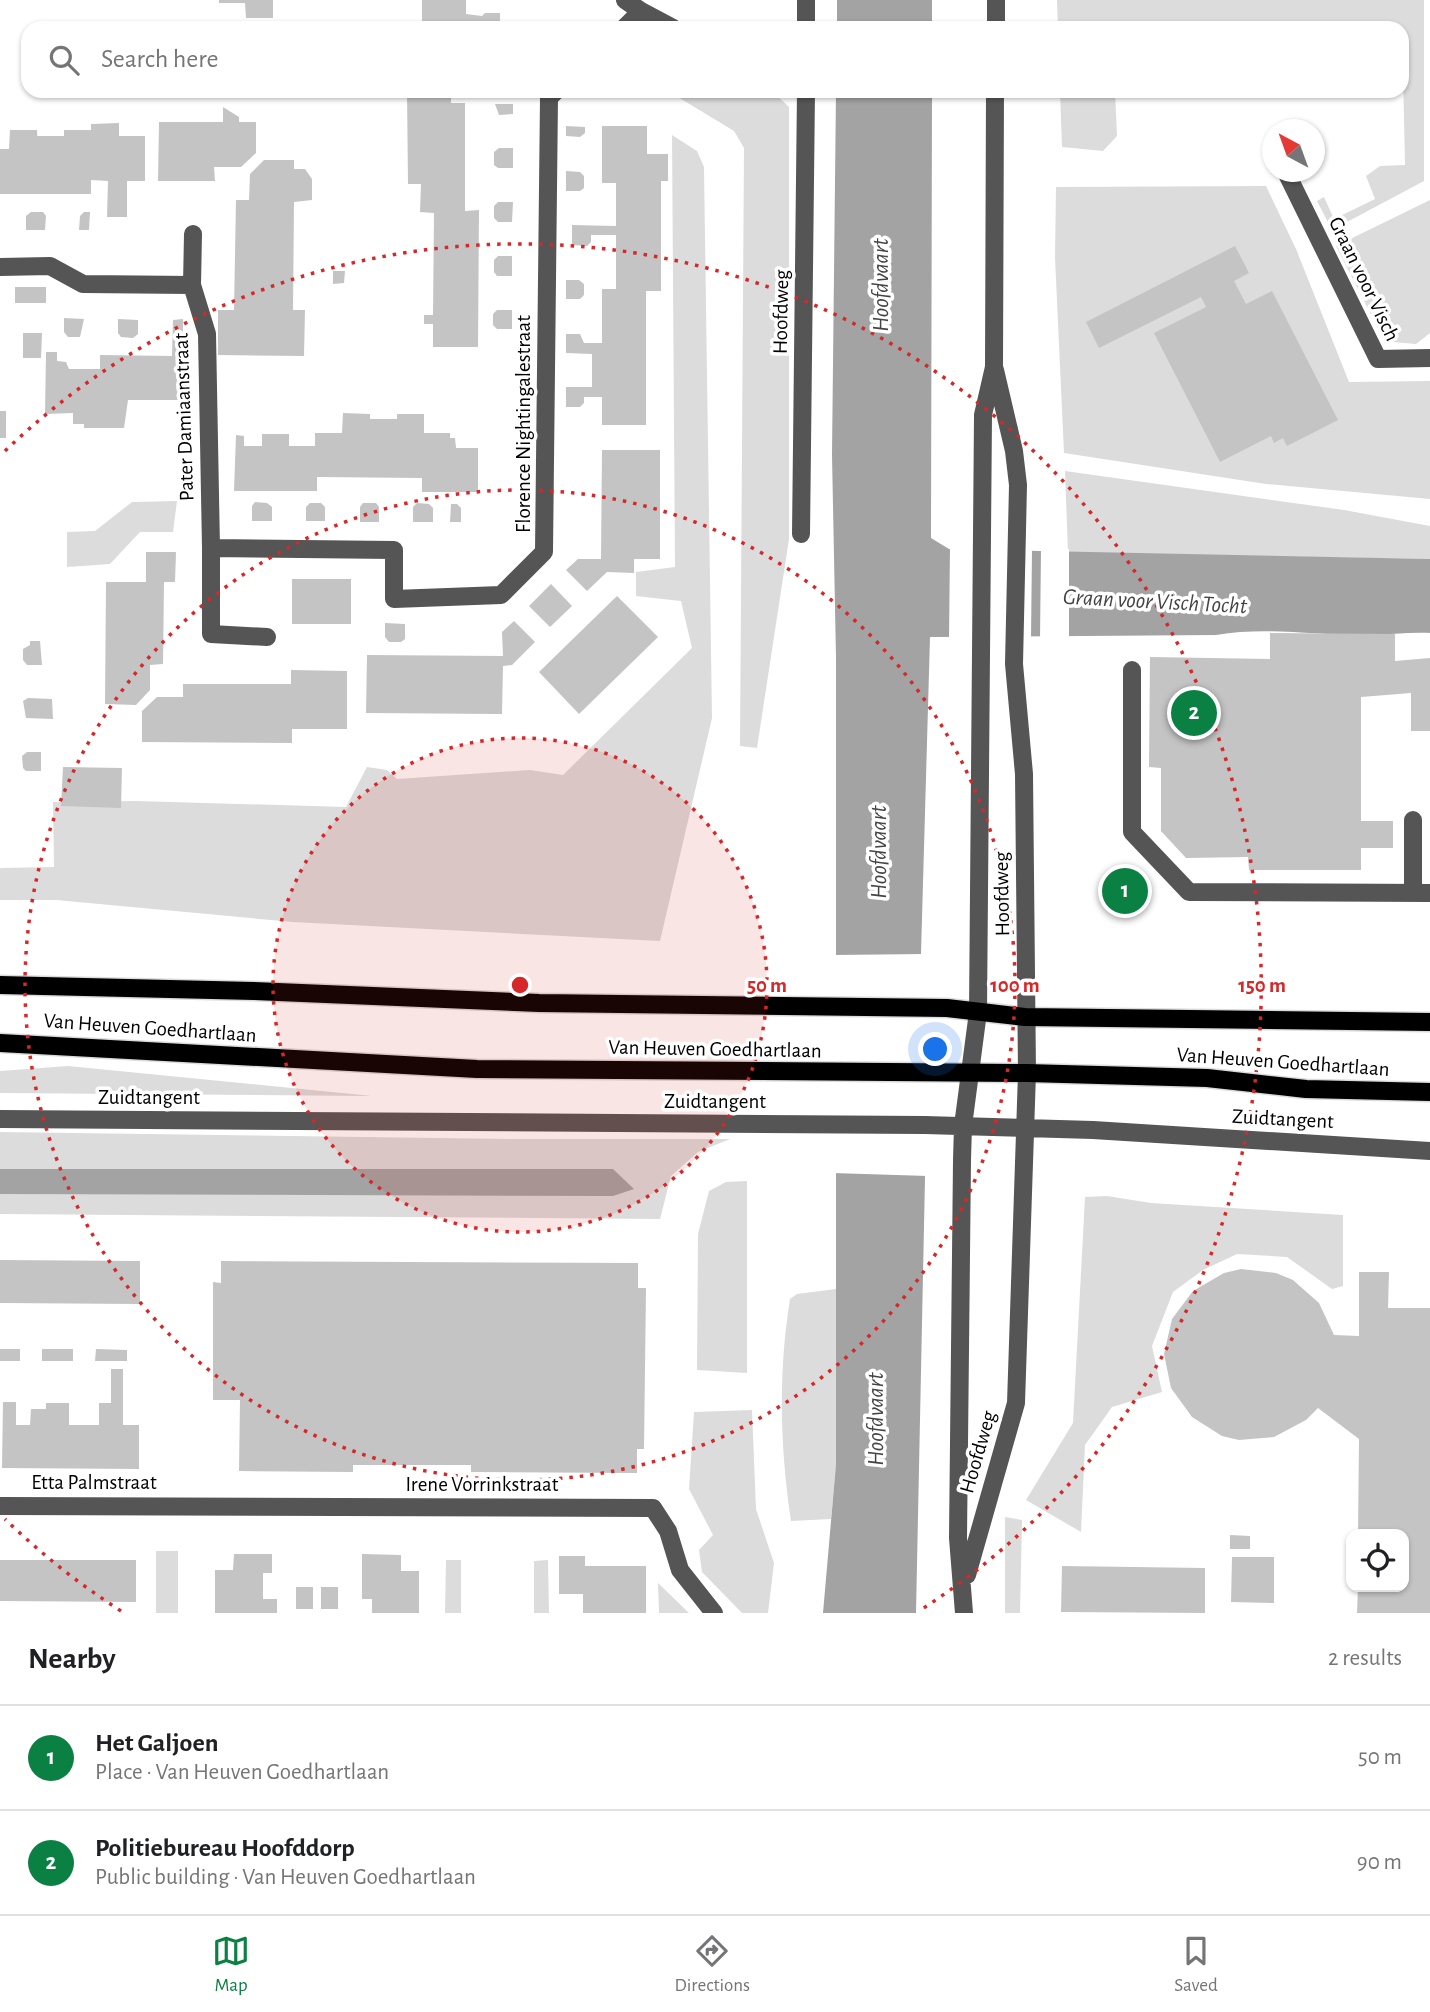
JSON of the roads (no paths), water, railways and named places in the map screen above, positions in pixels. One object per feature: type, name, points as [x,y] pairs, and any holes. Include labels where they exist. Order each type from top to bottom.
[{"type":"main road","name":"Van Heuven Goedhartlaan","points":[[0,985],[254,991],[539,1003],[815,1004],[947,1008],[1025,1017],[1430,1023]]},
{"type":"main road","name":"Van Heuven Goedhartlaan","points":[[0,1043],[477,1069],[1027,1073],[1207,1078],[1306,1089],[1430,1092]]},
{"type":"street","points":[[625,0],[660,21]]},
{"type":"street","points":[[806,0],[806,21]]},
{"type":"street","points":[[996,0],[996,21]]},
{"type":"street","points":[[631,21],[641,11]]},
{"type":"street","name":"Florence Nightingalestraat","points":[[211,548],[394,550],[394,599],[501,595],[544,552],[549,98]]},
{"type":"street","name":"Hoofdweg","points":[[801,534],[806,98]]},
{"type":"street","name":"Hoofdweg","points":[[964,1613],[964,1585],[958,1538],[955,1126],[971,1073],[978,1012],[983,415],[994,367],[995,98]]},
{"type":"street","name":"Graan voor Visch","points":[[1291,182],[1378,359],[1430,358]]},
{"type":"street","name":"Pater Damiaanstraat","points":[[193,234],[192,285],[207,334],[211,548]]},
{"type":"street","points":[[0,267],[50,267],[83,284],[192,285]]},
{"type":"street","name":"Hoofdweg","points":[[964,1585],[1016,1403],[1027,1073],[1024,774],[1014,664],[1018,525],[1014,451],[994,367]]},
{"type":"street","points":[[211,548],[211,634],[267,637]]},
{"type":"street","points":[[1132,670],[1132,832],[1189,892],[1421,893],[1413,820]]},
{"type":"street","name":"Zuidtangent","points":[[0,1119],[955,1126],[1430,1150]]},
{"type":"street","name":"Etta Palmstraat","points":[[0,1506],[188,1505]]},
{"type":"street","name":"Irene Vorrinkstraat","points":[[188,1505],[653,1507],[668,1531],[680,1570],[714,1613]]},
{"type":"water","points":[[837,0],[932,0],[932,21],[837,21]]},
{"type":"water","points":[[836,98],[932,98],[931,538],[949,549],[1430,559],[1430,633],[1351,635],[1254,631],[1216,635],[930,637],[921,953],[925,1178],[916,1613],[823,1613],[836,1464],[836,658],[832,455]]},
{"type":"water","points":[[0,1169],[613,1169],[634,1189],[613,1196],[0,1194]]},
{"type":"place","name":"Politiebureau Hoofddorp","points":[[1194,713]]},
{"type":"place","name":"Het Galjoen","points":[[1125,891]]},
{"type":"water label","name":"Hoofdvaart","points":[[881,285]]},
{"type":"water label","name":"Graan voor Visch Tocht","points":[[1155,602]]},
{"type":"water label","name":"Hoofdvaart","points":[[879,852]]},
{"type":"water label","name":"Hoofdvaart","points":[[876,1419]]}]
